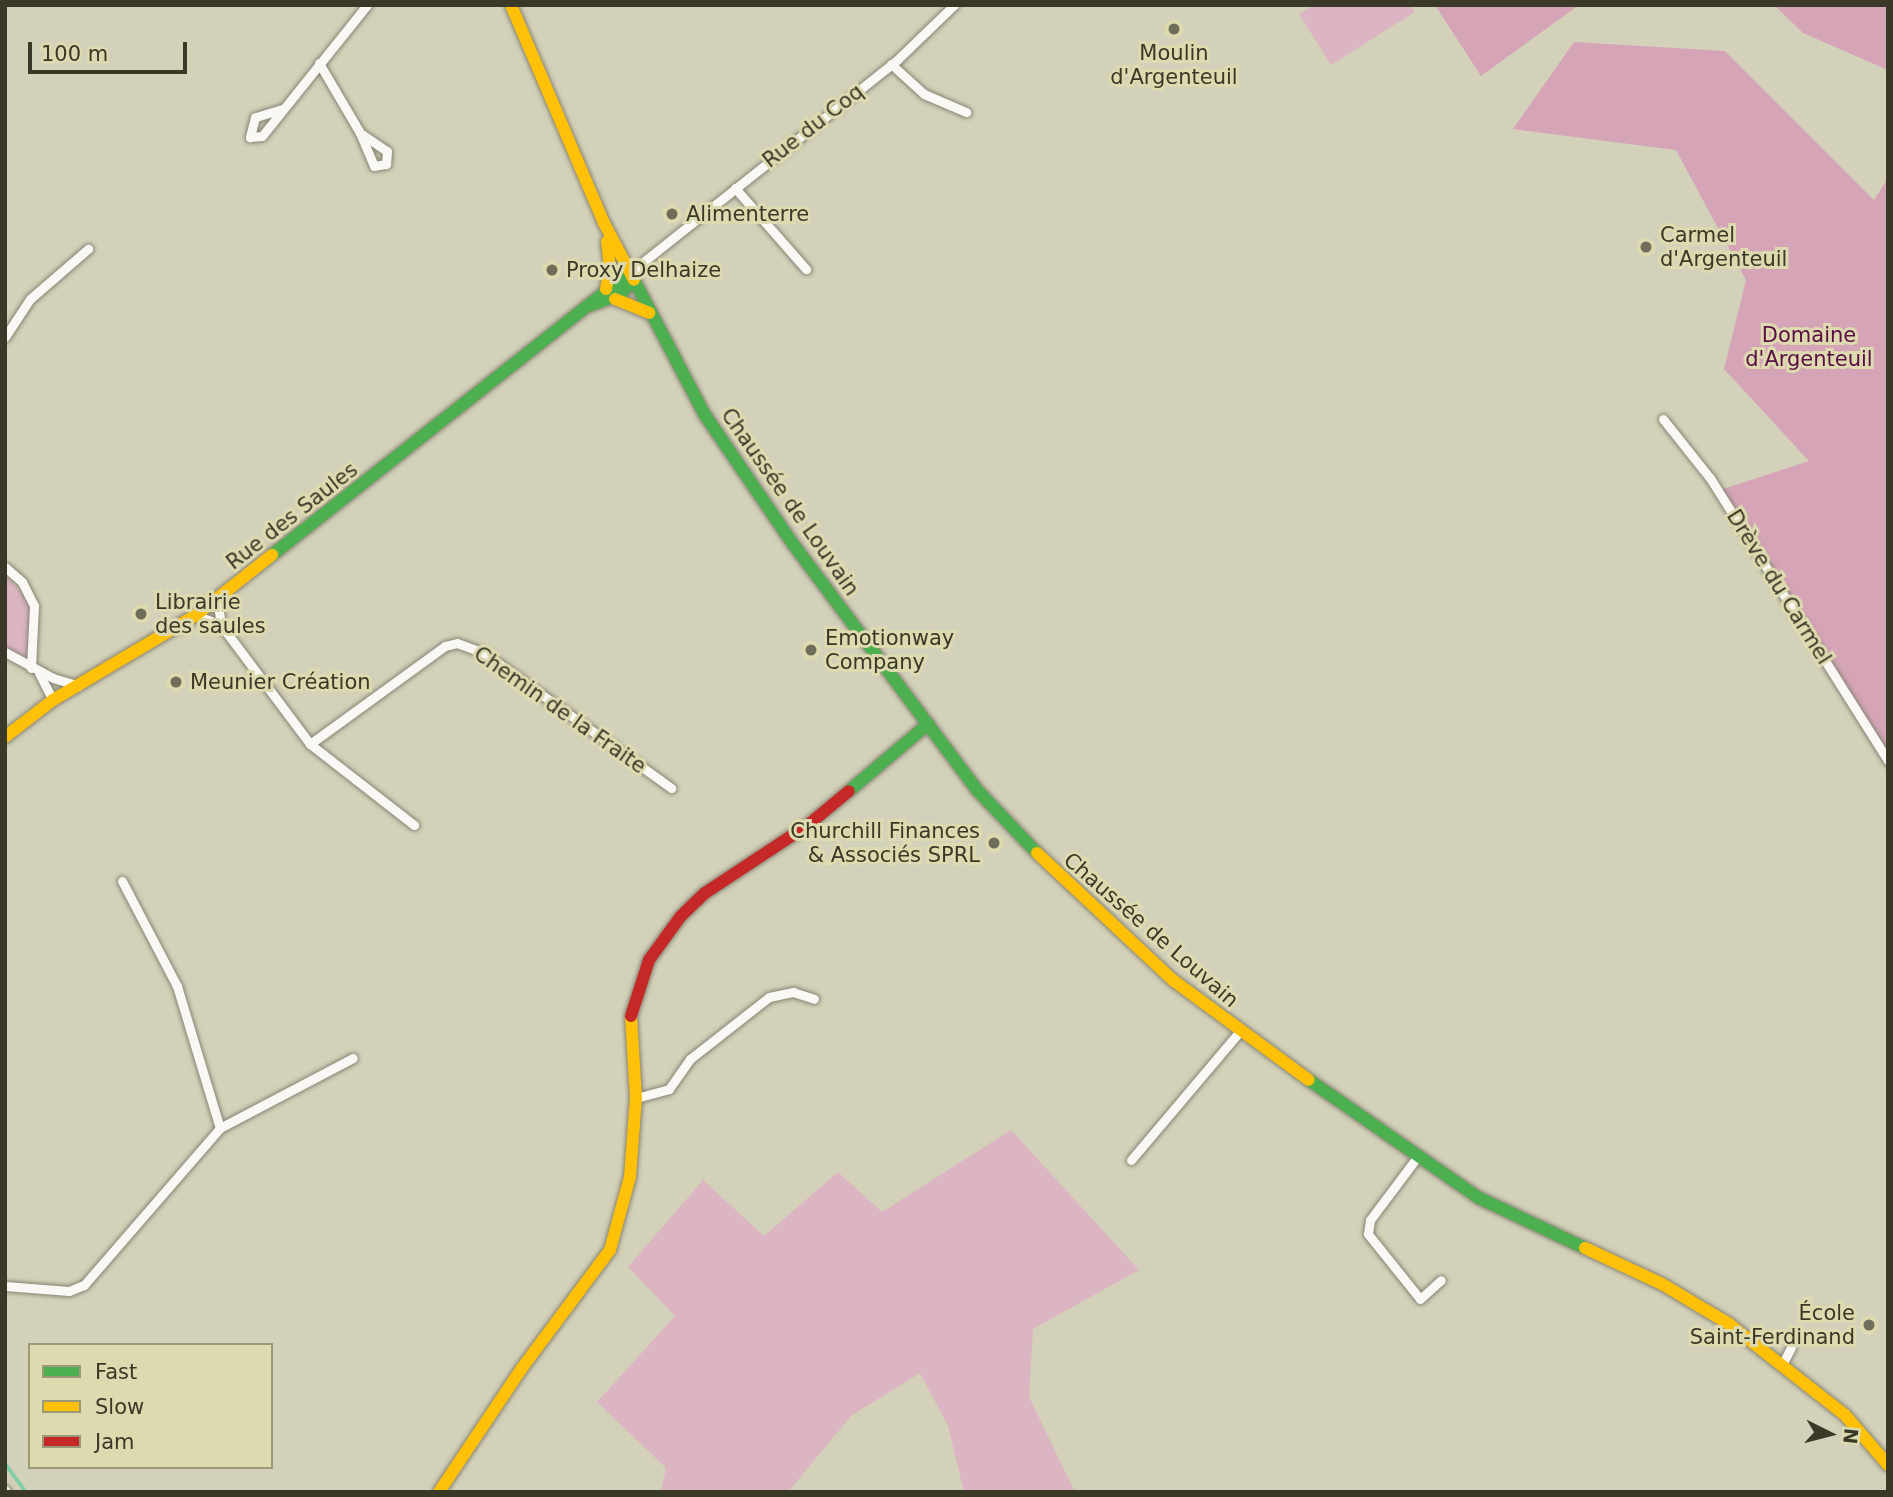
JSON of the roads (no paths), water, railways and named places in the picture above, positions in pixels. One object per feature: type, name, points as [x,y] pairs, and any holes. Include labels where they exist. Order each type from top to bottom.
[{"type":"main road","name":"Chaussée de Louvain","points":[[511,5],[628,274],[727,447],[978,791],[1059,876],[1188,993],[1239,1032],[1418,1156],[1517,1218],[1696,1303],[1782,1365],[1845,1415],[1888,1465]]},
{"type":"main road","points":[[604,223],[611,256],[610,294],[649,313]]},
{"type":"main road","name":"Rue des Saules","points":[[5,737],[53,700],[197,615],[589,305],[610,294],[628,274]]},
{"type":"main road","points":[[439,1492],[522,1368],[590,1282],[610,1250],[628,1192],[636,1098],[635,992],[649,960],[681,916],[730,874],[808,825],[928,724]]},
{"type":"street","points":[[282,109],[367,5]]},
{"type":"street","name":"Rue du Coq","points":[[628,274],[891,64],[954,5]]},
{"type":"street","points":[[319,63],[360,133]]},
{"type":"street","points":[[891,64],[923,94],[966,112]]},
{"type":"street","points":[[735,188],[806,269]]},
{"type":"street","points":[[5,337],[30,299],[88,249]]},
{"type":"street","name":"Drève du Carmel","points":[[1663,419],[1710,478],[1888,761]]},
{"type":"street","points":[[5,567],[22,582],[34,606],[35,669],[53,700]]},
{"type":"street","points":[[217,599],[221,625],[310,744],[414,825]]},
{"type":"street","points":[[197,615],[221,625]]},
{"type":"street","name":"Chemin de la Fraite","points":[[310,744],[445,646],[457,643],[484,653],[671,788]]},
{"type":"street","points":[[5,653],[35,669],[79,686]]},
{"type":"street","points":[[122,881],[177,986],[220,1128]]},
{"type":"street","points":[[636,1098],[669,1089],[690,1059],[769,998],[793,992],[814,999]]},
{"type":"street","name":"Chaussée de Louvain","points":[[1131,1160],[1239,1032]]},
{"type":"street","points":[[5,1286],[69,1291],[84,1285],[220,1128],[354,1058]]},
{"type":"street","points":[[1418,1156],[1370,1220],[1367,1234],[1420,1299],[1441,1280]]},
{"type":"street","points":[[1782,1365],[1791,1347]]},
{"type":"waterway","points":[[5,1463],[26,1492]]},
{"type":"place","name":"Moulin d'Argenteuil","points":[[1174,29]]},
{"type":"place","name":"Alimenterre","points":[[672,214]]},
{"type":"place","name":"Carmel d'Argenteuil","points":[[1646,247]]},
{"type":"place","name":"Proxy Delhaize","points":[[552,270]]},
{"type":"place","name":"Librairie des saules","points":[[141,614]]},
{"type":"place","name":"Emotionway Company","points":[[811,650]]},
{"type":"place","name":"Meunier Création","points":[[176,682]]},
{"type":"place","name":"Churchill Finances & Associés SPRL","points":[[994,843]]},
{"type":"place","name":"École Saint-Ferdinand","points":[[1869,1325]]},
{"type":"park label","name":"Domaine d'Argenteuil","points":[[1809,347]]}]
